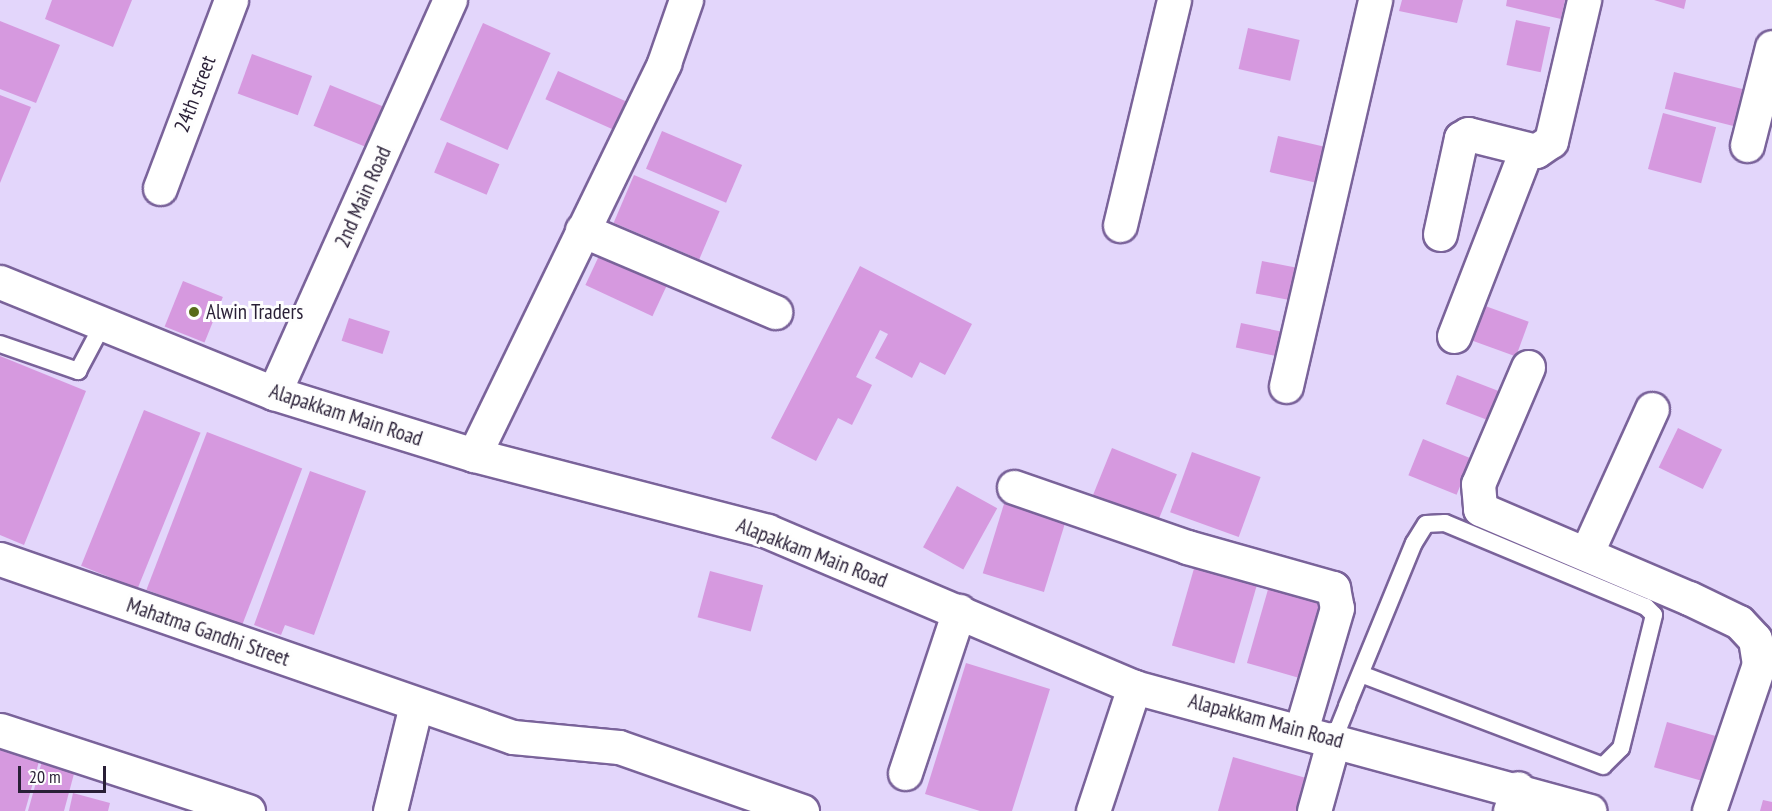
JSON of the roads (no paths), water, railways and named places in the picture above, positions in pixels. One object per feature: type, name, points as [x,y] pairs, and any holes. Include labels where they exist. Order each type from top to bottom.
[{"type":"street","name":"24th street","points":[[160,188],[231,0]]},
{"type":"street","name":"2nd Main Road","points":[[274,393],[450,0]]},
{"type":"street","points":[[474,455],[663,63],[686,0]]},
{"type":"street","points":[[1120,225],[1174,0]]},
{"type":"street","points":[[1286,386],[1375,0]]},
{"type":"street","points":[[1440,234],[1461,138],[1468,134],[1526,150],[1551,141],[1584,0]]},
{"type":"street","points":[[1748,144],[1772,47]]},
{"type":"street","points":[[1454,336],[1526,150]]},
{"type":"street","points":[[582,230],[775,312]]},
{"type":"street","name":"Alapakkam Main Road","points":[[0,282],[274,393],[474,455],[767,531],[1134,687],[1334,739],[1514,800],[1589,811]]},
{"type":"street","points":[[1528,367],[1478,484],[1476,503],[1739,622],[1755,639],[1759,664],[1709,811]]},
{"type":"street","points":[[1587,552],[1652,409]]},
{"type":"street","points":[[1014,487],[1186,547],[1333,588],[1337,608],[1300,730]]},
{"type":"street","name":"Mahatma Gandhi Street","points":[[0,559],[513,737],[619,747],[802,811]]},
{"type":"street","points":[[905,773],[959,611]]},
{"type":"street","points":[[1093,811],[1134,687]]},
{"type":"street","points":[[390,811],[416,705]]},
{"type":"street","points":[[0,730],[248,811]]},
{"type":"street","points":[[1314,811],[1334,739]]},
{"type":"lane","points":[[0,344],[78,371],[103,324]]},
{"type":"lane","points":[[1334,739],[1360,674],[1414,543],[1432,522],[1561,571],[1654,615],[1621,748],[1602,766],[1360,674]]},
{"type":"place","name":"Alwin Traders","points":[[194,312]]}]
